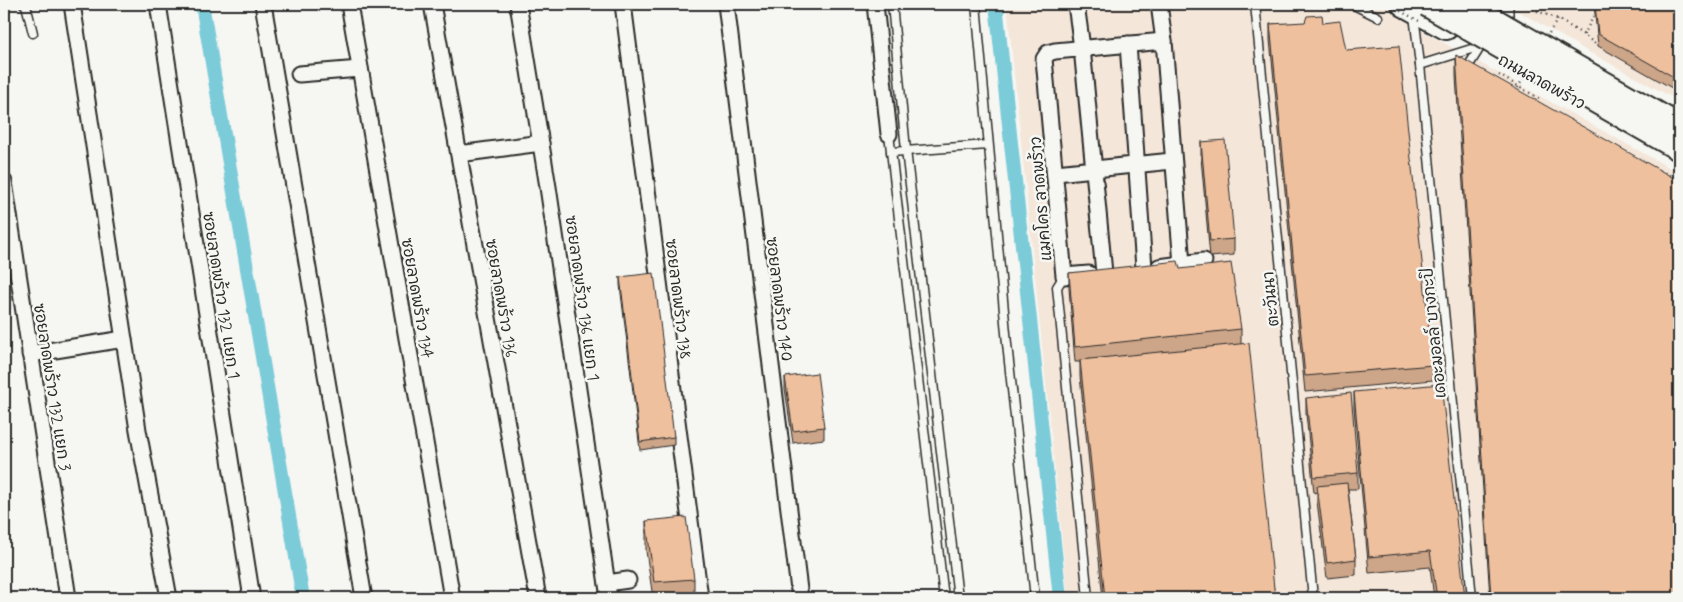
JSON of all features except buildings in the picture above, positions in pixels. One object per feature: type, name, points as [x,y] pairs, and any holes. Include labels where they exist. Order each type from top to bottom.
[{"type":"main road","points":[[1465,4],[1679,127]]},
{"type":"main road","points":[[1415,5],[1679,148]]},
{"type":"main road","name":"ถนนลาดพร้าว","points":[[1415,5],[1676,167]]},
{"type":"main road","points":[[1483,48],[1493,7],[1679,115]]},
{"type":"street","points":[[72,4],[138,430],[169,598]]},
{"type":"street","name":"ซอยลาดพร้าว 132 แยก 1","points":[[158,4],[249,595]]},
{"type":"street","points":[[263,4],[364,598]]},
{"type":"street","name":"ซอยลาดพร้าว 134","points":[[349,4],[452,598]]},
{"type":"street","name":"ซอยลาดพร้าว 136","points":[[432,4],[538,598]]},
{"type":"street","name":"ซอยลาดพร้าว 136 แยก 1","points":[[518,4],[541,143],[609,598]]},
{"type":"street","name":"ซอยลาดพร้าว 138","points":[[623,4],[700,598]]},
{"type":"street","name":"ซอยลาดพร้าว 140","points":[[726,4],[800,598]]},
{"type":"street","points":[[875,4],[889,134]]},
{"type":"street","points":[[1076,4],[1104,273]]},
{"type":"street","points":[[1159,4],[1164,41],[1172,161],[1182,264]]},
{"type":"street","name":"แมคโคร ลาดพร้าว","points":[[1164,41],[1055,51],[1048,53],[1044,58],[1064,276],[1204,261]]},
{"type":"street","points":[[1128,44],[1144,268]]},
{"type":"street","points":[[299,74],[360,69]]},
{"type":"street","points":[[459,154],[541,143]]},
{"type":"street","points":[[1056,173],[1172,161]]},
{"type":"street","name":"ซอยลาดพร้าว 132 แยก 3","points":[[4,182],[68,598]]},
{"type":"street","points":[[30,354],[124,339]]},
{"type":"street","points":[[607,583],[628,580]]},
{"type":"lane","points":[[24,4],[26,5],[32,33]]},
{"type":"lane","points":[[892,4],[906,150],[958,598]]},
{"type":"lane","points":[[976,4],[1008,353],[1035,598]]},
{"type":"lane","name":"ตะวันนา","points":[[1255,4],[1312,595]]},
{"type":"lane","points":[[1352,4],[1378,16]]},
{"type":"lane","name":"เดอะมอลล์ บางกะปิ","points":[[1415,5],[1472,598]]},
{"type":"lane","points":[[1420,65],[1483,48]]},
{"type":"lane","points":[[1474,78],[1465,72],[1483,48]]},
{"type":"lane","points":[[889,134],[944,598]]},
{"type":"lane","points":[[891,152],[988,144]]},
{"type":"lane","points":[[1064,276],[1057,287],[1088,598]]},
{"type":"path","points":[[1537,12],[1558,19]]},
{"type":"path","points":[[1584,35],[1595,12]]},
{"type":"path","points":[[1499,75],[1540,99]]},
{"type":"path","points":[[1658,170],[1676,167],[1679,179]]},
{"type":"shaded area","points":[[1007,4],[1404,4],[1415,27],[1679,173],[1679,598],[1068,598]]},
{"type":"shaded area","points":[[1506,4],[1679,4],[1679,101],[1589,52]]},
{"type":"waterway","points":[[202,4],[303,598]]},
{"type":"waterway","points":[[996,4],[1060,598]]},
{"type":"railway","points":[[1448,4],[1679,137]]}]
